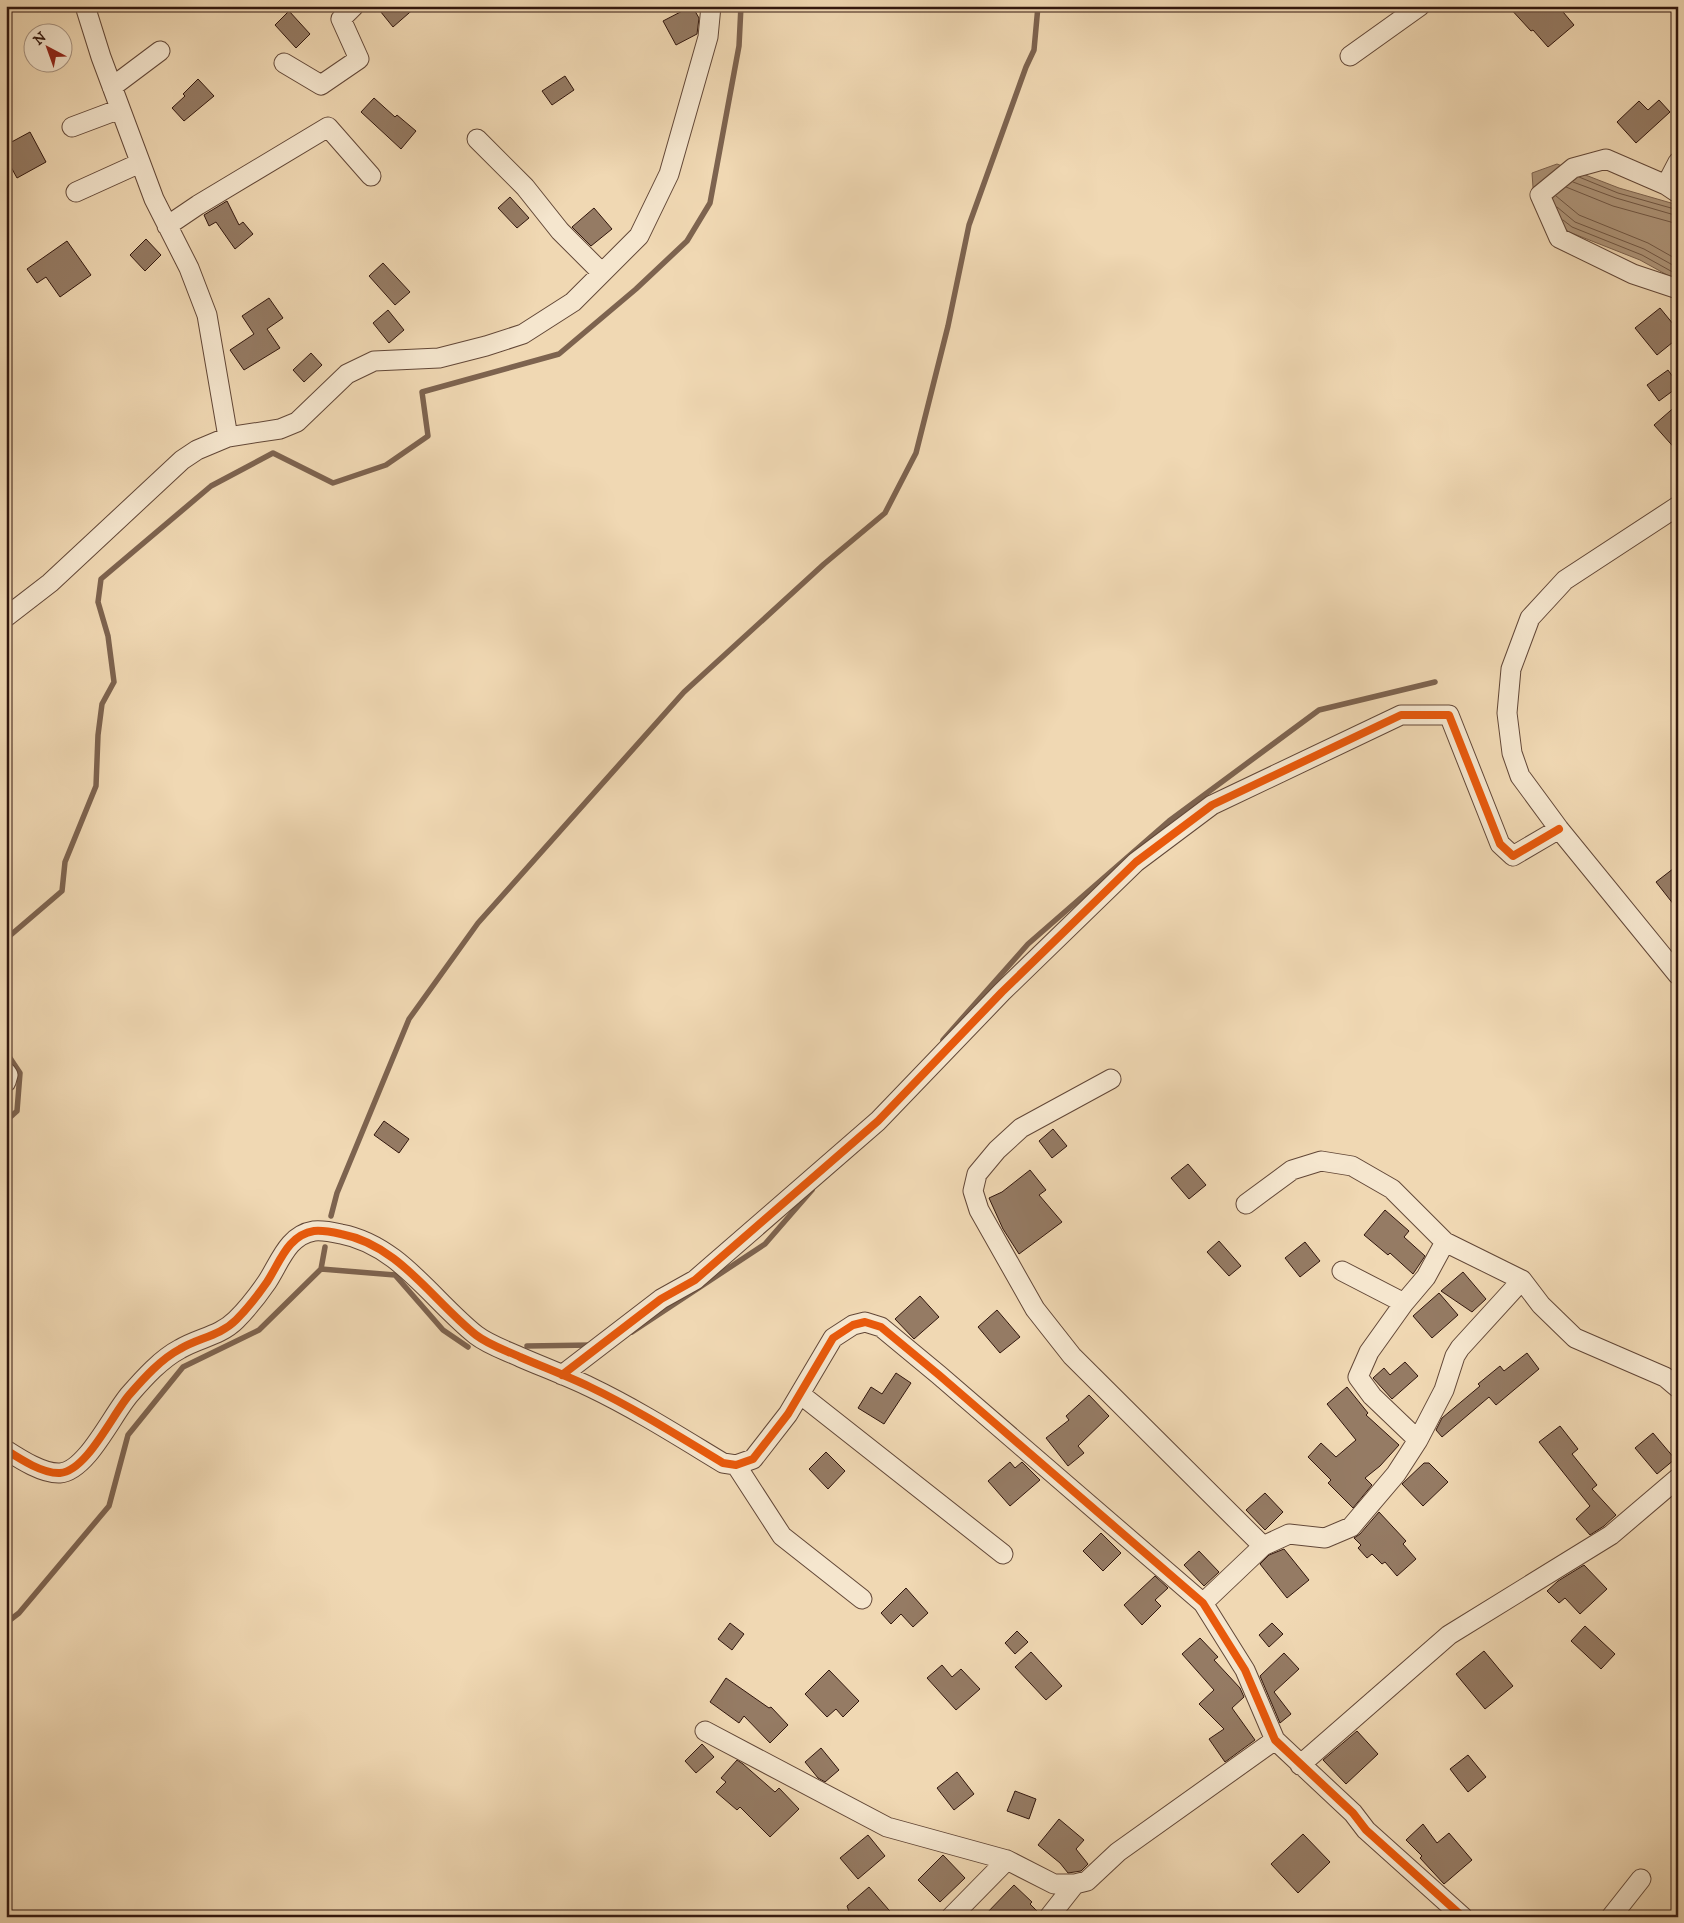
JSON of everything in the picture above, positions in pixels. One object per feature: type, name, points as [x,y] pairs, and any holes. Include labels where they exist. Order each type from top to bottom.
[{"type":"street","points":[[85,6],[112,88],[154,199],[189,268],[207,315],[228,437]]},
{"type":"street","points":[[284,63],[321,85],[359,59],[341,20],[354,6]]},
{"type":"street","points":[[6,617],[50,582],[182,460],[197,450],[228,437],[280,429],[297,422],[347,374],[374,361],[439,358],[486,346],[523,334],[573,302],[639,236],[668,174],[708,37],[711,6]]},
{"type":"street","points":[[1350,56],[1420,6]]},
{"type":"street","points":[[112,88],[160,51]]},
{"type":"street","points":[[72,127],[120,109]]},
{"type":"street","points":[[167,226],[198,205],[328,127],[371,176]]},
{"type":"street","points":[[477,140],[525,187],[560,231],[602,273]]},
{"type":"street","points":[[1678,162],[1672,189],[1606,159],[1573,168],[1540,195],[1559,238],[1633,274],[1678,289]]},
{"type":"street","points":[[76,192],[140,163]]},
{"type":"street","points":[[1678,506],[1565,580],[1530,618],[1511,669],[1507,713],[1512,753],[1520,776],[1559,829],[1678,975]]},
{"type":"street","points":[[562,1375],[661,1299],[695,1280],[871,1128],[1002,992],[1136,862],[1212,806],[1400,716],[1449,715],[1500,844],[1513,856],[1559,829]]},
{"type":"street","points":[[6,1072],[8,1075],[6,1082]]},
{"type":"street","points":[[1111,1079],[1021,1128],[997,1150],[977,1174],[973,1191],[978,1210],[1035,1309],[1072,1356],[1263,1546]]},
{"type":"street","points":[[1246,1204],[1292,1170],[1321,1161],[1352,1166],[1392,1189],[1445,1242],[1522,1280],[1541,1305],[1575,1338],[1665,1377],[1678,1388]]},
{"type":"street","points":[[6,1450],[26,1463],[50,1471],[60,1473],[70,1470],[87,1456],[128,1395],[156,1367],[180,1349],[223,1330],[236,1320],[267,1282],[293,1241],[302,1234],[312,1232],[323,1231],[356,1237],[368,1242],[398,1261],[467,1327],[489,1344],[613,1398],[723,1463],[736,1466],[753,1459],[788,1414],[833,1338],[853,1325],[865,1322],[880,1327],[939,1375],[1203,1603],[1245,1670],[1275,1740],[1300,1766],[1353,1813],[1366,1830],[1463,1917]]},
{"type":"street","points":[[1418,1440],[1372,1396],[1358,1377],[1369,1352],[1404,1303],[1426,1278],[1445,1242]]},
{"type":"street","points":[[1342,1271],[1404,1303]]},
{"type":"street","points":[[1203,1603],[1263,1546],[1289,1534],[1325,1538],[1350,1527],[1396,1474],[1418,1440],[1444,1390],[1455,1356],[1460,1348],[1522,1280]]},
{"type":"street","points":[[800,1394],[1003,1554]]},
{"type":"street","points":[[736,1466],[782,1536],[862,1599]]},
{"type":"street","points":[[1300,1766],[1449,1636],[1610,1535],[1678,1478]]},
{"type":"street","points":[[706,1732],[887,1827],[1007,1860],[1054,1884],[1075,1884],[1087,1881],[1118,1852],[1275,1740]]},
{"type":"street","points":[[951,1917],[1007,1860]]},
{"type":"street","points":[[1611,1917],[1641,1879]]},
{"type":"street","points":[[1049,1917],[1075,1884]]},
{"type":"water","points":[[1557,164],[1619,188],[1678,205],[1678,281],[1640,260],[1569,232],[1534,202],[1532,173]]},
{"type":"building","points":[[376,6],[417,6],[393,27]]},
{"type":"building","points":[[692,6],[699,18],[697,34],[676,45],[663,21]]},
{"type":"building","points":[[1508,6],[1558,6],[1574,25],[1548,47]]},
{"type":"building","points":[[289,11],[310,34],[296,48],[275,25]]},
{"type":"building","points":[[565,76],[574,90],[552,105],[542,91]]},
{"type":"building","points":[[198,79],[214,96],[184,121],[172,108],[185,96],[183,94]]},
{"type":"building","points":[[374,98],[395,117],[397,115],[416,131],[401,149],[361,112]]},
{"type":"building","points":[[1659,100],[1670,112],[1636,143],[1617,122],[1639,101],[1648,110]]},
{"type":"building","points":[[30,132],[46,162],[17,178],[6,158],[6,145]]},
{"type":"building","points":[[510,197],[529,218],[517,228],[498,208]]},
{"type":"building","points":[[227,201],[239,225],[243,222],[253,234],[235,249],[216,222],[209,226],[204,215]]},
{"type":"building","points":[[594,208],[612,229],[591,246],[572,227]]},
{"type":"building","points":[[146,239],[161,255],[145,271],[130,255]]},
{"type":"building","points":[[67,241],[91,275],[60,297],[46,277],[37,283],[27,269]]},
{"type":"building","points":[[383,263],[410,292],[395,305],[369,276]]},
{"type":"building","points":[[269,298],[283,318],[267,329],[280,348],[244,370],[230,350],[254,334],[242,316]]},
{"type":"building","points":[[1660,308],[1678,330],[1678,338],[1657,355],[1635,328]]},
{"type":"building","points":[[388,310],[404,330],[389,343],[373,323]]},
{"type":"building","points":[[311,353],[322,365],[304,382],[293,370]]},
{"type":"building","points":[[1668,370],[1678,384],[1678,387],[1659,401],[1647,385]]},
{"type":"building","points":[[1678,404],[1678,452],[1654,425]]},
{"type":"building","points":[[1678,865],[1678,910],[1656,882]]},
{"type":"building","points":[[384,1121],[409,1139],[399,1153],[374,1135]]},
{"type":"building","points":[[1053,1129],[1067,1146],[1052,1158],[1039,1141]]},
{"type":"building","points":[[1188,1164],[1206,1185],[1189,1199],[1171,1178]]},
{"type":"building","points":[[1030,1170],[1046,1190],[1039,1195],[1062,1222],[1019,1254],[1003,1229],[989,1198],[1002,1192]]},
{"type":"building","points":[[1385,1210],[1409,1231],[1404,1237],[1425,1256],[1413,1274],[1390,1253],[1388,1255],[1364,1235]]},
{"type":"building","points":[[1219,1241],[1241,1266],[1229,1276],[1207,1252]]},
{"type":"building","points":[[1305,1242],[1320,1261],[1300,1277],[1285,1258]]},
{"type":"building","points":[[1463,1272],[1486,1299],[1472,1312],[1441,1291]]},
{"type":"building","points":[[1439,1293],[1458,1315],[1432,1338],[1413,1316]]},
{"type":"building","points":[[920,1296],[939,1317],[914,1339],[895,1319]]},
{"type":"building","points":[[997,1310],[1020,1337],[1000,1353],[978,1327]]},
{"type":"building","points":[[1527,1353],[1539,1369],[1496,1405],[1489,1397],[1442,1437],[1436,1430],[1442,1418],[1480,1386],[1478,1384],[1500,1366],[1504,1371]]},
{"type":"building","points":[[1405,1362],[1418,1376],[1392,1399],[1373,1378],[1384,1368],[1390,1375]]},
{"type":"building","points":[[896,1373],[911,1383],[884,1424],[858,1408],[871,1387],[882,1394]]},
{"type":"building","points":[[1347,1387],[1368,1413],[1366,1415],[1399,1445],[1380,1466],[1365,1478],[1372,1485],[1353,1508],[1328,1483],[1331,1480],[1308,1457],[1321,1443],[1336,1457],[1356,1440],[1327,1404]]},
{"type":"building","points":[[1089,1395],[1109,1416],[1078,1446],[1084,1453],[1068,1466],[1046,1438],[1069,1420],[1066,1416]]},
{"type":"building","points":[[1560,1426],[1578,1449],[1572,1454],[1597,1485],[1592,1489],[1616,1515],[1590,1535],[1576,1519],[1590,1506],[1539,1442]]},
{"type":"building","points":[[1653,1433],[1675,1459],[1657,1474],[1635,1448]]},
{"type":"building","points":[[826,1452],[845,1471],[828,1489],[809,1469]]},
{"type":"building","points":[[1010,1462],[1015,1468],[1022,1462],[1040,1480],[1010,1506],[988,1481]]},
{"type":"building","points":[[1424,1463],[1429,1463],[1448,1482],[1423,1506],[1402,1484]]},
{"type":"building","points":[[1265,1493],[1283,1512],[1265,1530],[1246,1510]]},
{"type":"building","points":[[1379,1512],[1406,1541],[1403,1544],[1416,1559],[1397,1576],[1385,1562],[1382,1564],[1372,1554],[1367,1558],[1358,1548],[1361,1545],[1354,1538],[1360,1534]]},
{"type":"building","points":[[1101,1533],[1121,1553],[1103,1571],[1083,1551]]},
{"type":"building","points":[[1284,1549],[1309,1580],[1287,1598],[1260,1564],[1269,1555]]},
{"type":"building","points":[[1199,1551],[1219,1572],[1204,1586],[1184,1565]]},
{"type":"building","points":[[1584,1565],[1607,1589],[1580,1614],[1565,1598],[1559,1603],[1547,1591],[1558,1581]]},
{"type":"building","points":[[1155,1576],[1168,1588],[1155,1600],[1161,1606],[1142,1625],[1124,1605]]},
{"type":"building","points":[[906,1588],[928,1613],[913,1627],[901,1614],[891,1624],[881,1613]]},
{"type":"building","points":[[730,1623],[744,1634],[732,1650],[718,1639]]},
{"type":"building","points":[[1272,1623],[1283,1634],[1269,1647],[1259,1635]]},
{"type":"building","points":[[1585,1626],[1615,1654],[1601,1669],[1571,1641]]},
{"type":"building","points":[[1017,1631],[1028,1642],[1015,1654],[1005,1643]]},
{"type":"building","points":[[1200,1638],[1218,1657],[1214,1660],[1240,1688],[1244,1697],[1232,1708],[1255,1740],[1225,1762],[1209,1739],[1224,1729],[1199,1704],[1214,1690],[1182,1654]]},
{"type":"building","points":[[1484,1651],[1513,1686],[1485,1709],[1456,1674]]},
{"type":"building","points":[[1031,1652],[1062,1686],[1046,1700],[1015,1667]]},
{"type":"building","points":[[1284,1653],[1299,1669],[1274,1692],[1291,1714],[1280,1723],[1260,1676]]},
{"type":"building","points":[[942,1665],[952,1677],[961,1669],[980,1689],[956,1710],[927,1678]]},
{"type":"building","points":[[829,1670],[859,1701],[843,1717],[836,1709],[827,1717],[805,1694]]},
{"type":"building","points":[[726,1678],[769,1708],[771,1707],[788,1725],[770,1743],[744,1716],[739,1723],[710,1702]]},
{"type":"building","points":[[1357,1731],[1378,1754],[1346,1784],[1323,1760]]},
{"type":"building","points":[[702,1744],[714,1757],[696,1773],[685,1761]]},
{"type":"building","points":[[821,1748],[839,1770],[825,1782],[818,1778],[805,1762]]},
{"type":"building","points":[[1468,1755],[1486,1777],[1468,1792],[1450,1769]]},
{"type":"building","points":[[737,1760],[775,1792],[779,1788],[799,1809],[770,1837],[740,1807],[737,1810],[716,1792],[726,1782],[721,1778]]},
{"type":"building","points":[[957,1772],[974,1794],[954,1810],[937,1788]]},
{"type":"building","points":[[1015,1791],[1036,1799],[1029,1819],[1007,1811]]},
{"type":"building","points":[[1059,1819],[1084,1840],[1076,1849],[1088,1864],[1081,1871],[1068,1873],[1060,1863],[1038,1845]]},
{"type":"building","points":[[1423,1824],[1437,1843],[1449,1833],[1472,1860],[1444,1884],[1420,1858],[1422,1856],[1406,1840]]},
{"type":"building","points":[[1303,1834],[1330,1862],[1298,1893],[1271,1864]]},
{"type":"building","points":[[868,1835],[885,1856],[858,1879],[840,1858]]},
{"type":"building","points":[[943,1855],[965,1878],[940,1902],[918,1880]]},
{"type":"building","points":[[1014,1885],[1032,1902],[1030,1904],[1039,1913],[1038,1917],[983,1917]]},
{"type":"building","points":[[869,1887],[895,1917],[851,1917],[847,1906]]},
{"type":"waterway","points":[[6,939],[62,891],[65,862],[96,786],[98,735],[102,704],[114,682],[108,636],[98,602],[101,579],[211,486],[273,453],[333,483],[386,465],[428,436],[422,392],[559,354],[636,289],[687,241],[710,203],[739,46],[741,6]]},
{"type":"waterway","points":[[331,1216],[337,1193],[409,1019],[478,923],[684,692],[824,564],[885,513],[916,453],[948,326],[969,225],[1026,67],[1034,50],[1038,6]]},
{"type":"waterway","points":[[943,1040],[1028,944],[1169,821],[1319,710],[1435,682]]},
{"type":"waterway","points":[[6,1052],[20,1073],[17,1111],[6,1121]]},
{"type":"waterway","points":[[632,1332],[765,1244],[812,1190]]},
{"type":"waterway","points":[[6,1623],[19,1613],[109,1506],[128,1435],[183,1367],[259,1330],[321,1269],[325,1247]]},
{"type":"waterway","points":[[321,1269],[395,1275],[443,1330],[468,1347]]},
{"type":"waterway","points":[[527,1346],[592,1345]]},
{"type":"cycle path","points":[[562,1375],[661,1299],[695,1280],[878,1121],[1002,992],[1136,862],[1212,805],[1401,715],[1449,715],[1500,844],[1513,856],[1559,829]]},
{"type":"cycle path","points":[[6,1450],[18,1458],[46,1471],[60,1473],[70,1470],[90,1452],[123,1403],[153,1369],[180,1349],[223,1330],[236,1320],[260,1292],[291,1244],[305,1234],[314,1231],[341,1234],[362,1240],[380,1250],[414,1276],[481,1339],[573,1379],[624,1404],[723,1463],[736,1465],[753,1459],[788,1414],[833,1338],[853,1325],[865,1322],[881,1327],[1203,1603],[1245,1670],[1275,1740],[1353,1813],[1366,1830],[1463,1917]]}]
